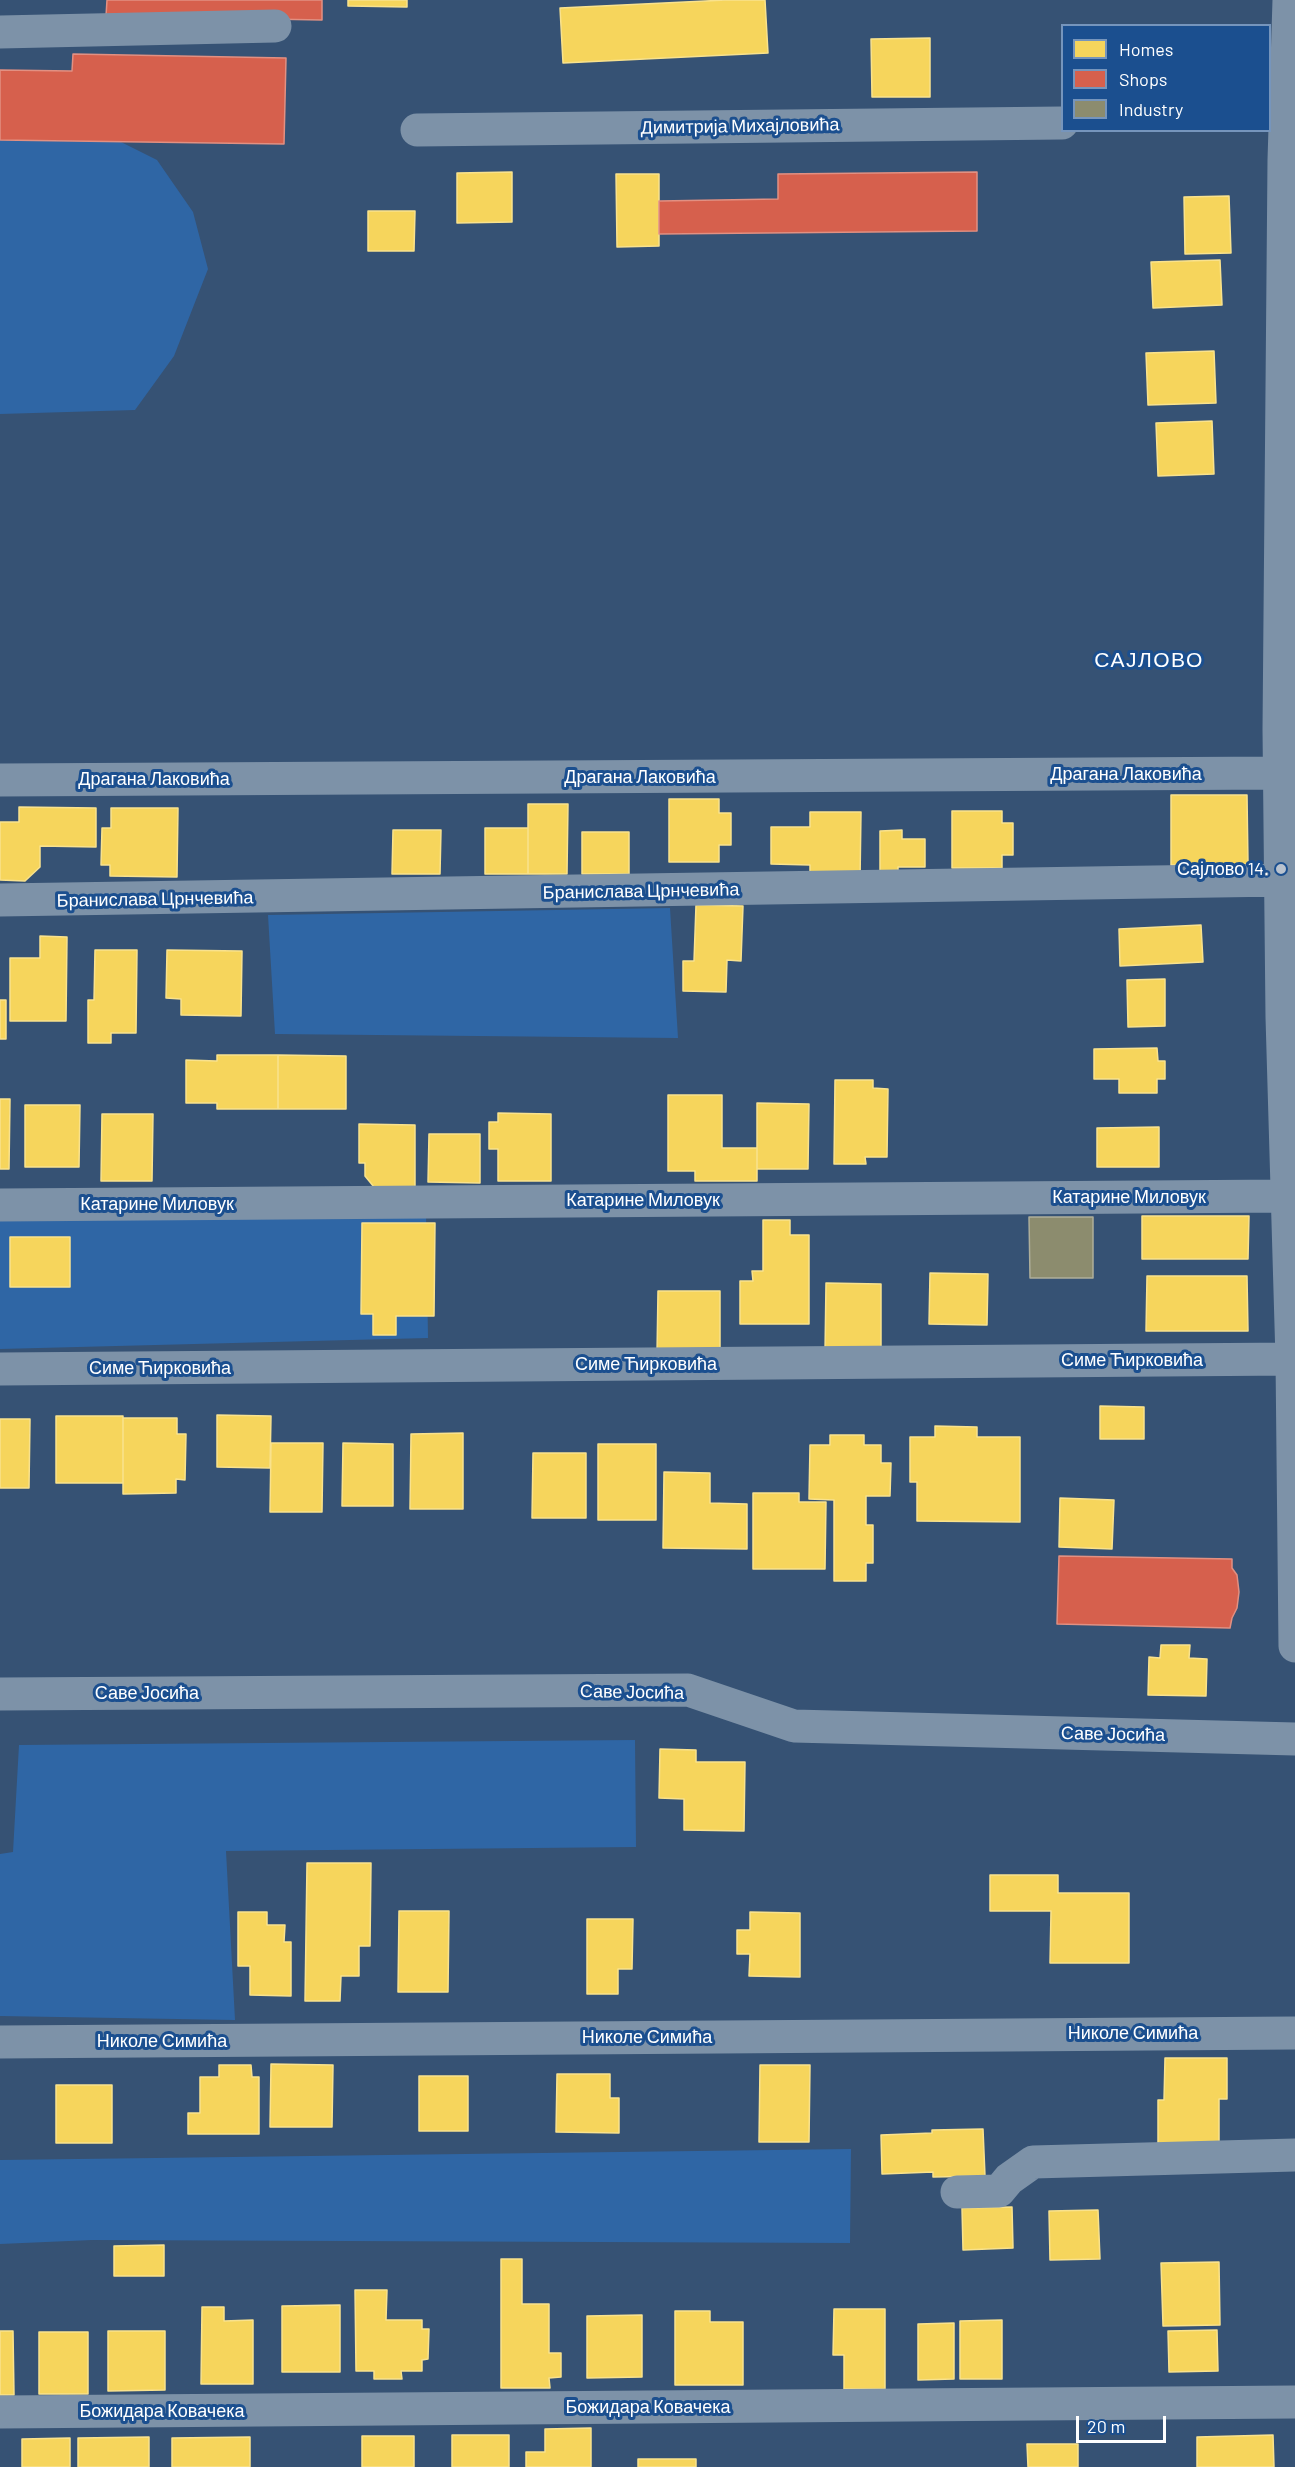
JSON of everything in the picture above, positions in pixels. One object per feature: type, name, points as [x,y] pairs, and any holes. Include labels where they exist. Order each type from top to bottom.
[{"type":"street","points":[[1289,0],[1278,121],[1289,160],[1287,450],[1280,773],[1281,880],[1288,1018],[1290,1133],[1286,1196],[1293,1326],[1295,1646]]},
{"type":"street","points":[[0,32],[275,26]]},
{"type":"street","name":"Димитрија Михајловића","points":[[417,130],[1061,123]]},
{"type":"street","name":"Драгана Лаковића","points":[[0,780],[1280,773]]},
{"type":"street","name":"Бранислава Црнчевића","points":[[0,900],[1281,880]]},
{"type":"street","name":"Катарине Миловук","points":[[0,1205],[1286,1196]]},
{"type":"street","name":"Симе Ћирковића","points":[[0,1369],[1292,1359]]},
{"type":"street","name":"Саве Јосића","points":[[0,1694],[688,1690],[794,1726],[1295,1738]]},
{"type":"street","name":"Николе Симића","points":[[0,2042],[1295,2032]]},
{"type":"street","points":[[957,2192],[999,2191],[1009,2179],[1033,2162],[1295,2155]]},
{"type":"street","name":"Божидара Ковачека","points":[[0,2412],[1295,2402]]},
{"type":"shaded area","points":[[0,140],[121,142],[157,160],[193,212],[208,269],[174,356],[135,410],[0,414]]},
{"type":"shaded area","points":[[670,908],[678,1038],[275,1034],[268,915]]},
{"type":"shaded area","points":[[426,1211],[428,1338],[0,1349],[0,1214]]},
{"type":"shaded area","points":[[635,1740],[636,1847],[226,1851],[235,2020],[0,2016],[0,1854],[13,1852],[19,1745]]},
{"type":"shaded area","points":[[851,2149],[850,2243],[92,2240],[0,2244],[0,2160]]},
{"type":"building: Homes","points":[[348,0],[407,0],[407,7],[348,6]]},
{"type":"building: Homes","points":[[765,0],[768,53],[563,63],[560,8]]},
{"type":"building: Homes","points":[[930,38],[930,97],[872,97],[871,39]]},
{"type":"building: Homes","points":[[512,172],[512,222],[457,223],[457,173]]},
{"type":"building: Homes","points":[[616,174],[659,174],[659,246],[617,247]]},
{"type":"building: Homes","points":[[1229,196],[1231,253],[1185,254],[1184,197]]},
{"type":"building: Homes","points":[[368,211],[415,211],[414,251],[368,251]]},
{"type":"building: Homes","points":[[1220,260],[1222,305],[1153,308],[1151,262]]},
{"type":"building: Homes","points":[[1214,351],[1216,403],[1148,405],[1146,353]]},
{"type":"building: Homes","points":[[1212,421],[1214,474],[1158,476],[1156,423]]},
{"type":"building: Homes","points":[[1171,795],[1247,795],[1248,864],[1171,865]]},
{"type":"building: Homes","points":[[669,799],[719,799],[719,813],[731,813],[731,845],[719,845],[719,862],[669,862]]},
{"type":"building: Homes","points":[[528,804],[568,804],[567,874],[528,874]]},
{"type":"building: Homes","points":[[19,807],[96,808],[96,847],[40,846],[40,867],[25,881],[0,880],[0,822],[19,822]]},
{"type":"building: Homes","points":[[111,808],[178,808],[177,877],[110,876],[110,865],[101,865],[102,828],[111,828]]},
{"type":"building: Homes","points":[[952,811],[1002,811],[1002,823],[1013,823],[1013,855],[1002,855],[1002,868],[952,868]]},
{"type":"building: Homes","points":[[810,812],[861,812],[860,881],[810,882],[810,865],[771,864],[771,827],[810,827]]},
{"type":"building: Homes","points":[[485,828],[528,828],[528,874],[485,874]]},
{"type":"building: Homes","points":[[393,830],[441,830],[440,874],[392,874]]},
{"type":"building: Homes","points":[[902,830],[902,839],[925,839],[925,867],[898,867],[898,874],[880,874],[880,831]]},
{"type":"building: Homes","points":[[582,832],[629,832],[629,874],[582,874]]},
{"type":"building: Homes","points":[[696,905],[743,906],[741,961],[727,960],[726,992],[683,991],[683,961],[694,961]]},
{"type":"building: Homes","points":[[1201,925],[1203,962],[1120,966],[1119,929]]},
{"type":"building: Homes","points":[[40,936],[67,937],[66,1021],[10,1021],[10,958],[40,958]]},
{"type":"building: Homes","points":[[95,950],[137,950],[136,1033],[111,1033],[111,1043],[88,1043],[88,1000],[94,1000]]},
{"type":"building: Homes","points":[[167,950],[242,951],[241,1016],[181,1015],[181,999],[166,998]]},
{"type":"building: Homes","points":[[1165,979],[1165,1026],[1128,1027],[1127,980]]},
{"type":"building: Homes","points":[[0,1000],[6,1000],[6,1039],[0,1039]]},
{"type":"building: Homes","points":[[1157,1048],[1158,1061],[1165,1061],[1165,1079],[1157,1079],[1157,1093],[1119,1093],[1119,1079],[1094,1079],[1094,1049]]},
{"type":"building: Homes","points":[[217,1055],[278,1055],[278,1109],[217,1109],[217,1103],[186,1103],[186,1060],[217,1061]]},
{"type":"building: Homes","points":[[278,1055],[346,1056],[346,1109],[278,1109]]},
{"type":"building: Homes","points":[[835,1080],[873,1080],[873,1088],[888,1089],[887,1157],[865,1157],[866,1164],[834,1164]]},
{"type":"building: Homes","points":[[668,1095],[722,1095],[722,1148],[757,1148],[757,1181],[695,1181],[695,1171],[668,1171]]},
{"type":"building: Homes","points":[[0,1099],[10,1099],[9,1169],[0,1169]]},
{"type":"building: Homes","points":[[757,1103],[809,1104],[808,1169],[757,1169]]},
{"type":"building: Homes","points":[[25,1105],[80,1105],[79,1167],[25,1167]]},
{"type":"building: Homes","points":[[498,1113],[551,1114],[551,1181],[498,1181],[498,1149],[489,1149],[489,1122],[498,1122]]},
{"type":"building: Homes","points":[[102,1114],[153,1114],[152,1181],[101,1181]]},
{"type":"building: Homes","points":[[359,1124],[415,1125],[415,1187],[374,1187],[365,1176],[365,1163],[359,1163]]},
{"type":"building: Homes","points":[[1159,1127],[1159,1167],[1097,1167],[1097,1128]]},
{"type":"building: Homes","points":[[429,1134],[480,1134],[480,1183],[428,1182]]},
{"type":"building: Homes","points":[[1142,1216],[1249,1216],[1248,1259],[1142,1259]]},
{"type":"building: Homes","points":[[763,1220],[790,1220],[790,1235],[809,1235],[809,1324],[740,1324],[740,1281],[753,1281],[752,1271],[763,1271]]},
{"type":"building: Homes","points":[[362,1223],[435,1223],[434,1316],[396,1316],[396,1335],[373,1335],[373,1314],[361,1314]]},
{"type":"building: Homes","points":[[10,1237],[70,1237],[70,1287],[10,1287]]},
{"type":"building: Homes","points":[[930,1273],[988,1274],[987,1325],[929,1324]]},
{"type":"building: Homes","points":[[1147,1276],[1247,1276],[1248,1331],[1146,1331]]},
{"type":"building: Homes","points":[[826,1283],[881,1284],[881,1352],[825,1352]]},
{"type":"building: Homes","points":[[658,1291],[720,1291],[720,1354],[657,1354]]},
{"type":"building: Homes","points":[[1100,1406],[1144,1407],[1144,1439],[1100,1439]]},
{"type":"building: Homes","points":[[217,1415],[271,1416],[270,1468],[217,1467]]},
{"type":"building: Homes","points":[[56,1416],[123,1416],[123,1483],[56,1483]]},
{"type":"building: Homes","points":[[123,1418],[177,1418],[177,1434],[186,1434],[185,1480],[176,1479],[176,1493],[123,1494]]},
{"type":"building: Homes","points":[[0,1419],[30,1419],[29,1488],[0,1488]]},
{"type":"building: Homes","points":[[935,1426],[977,1427],[977,1437],[1020,1437],[1020,1522],[917,1521],[917,1482],[910,1482],[910,1437],[935,1437]]},
{"type":"building: Homes","points":[[463,1433],[463,1509],[410,1509],[411,1434]]},
{"type":"building: Homes","points":[[830,1435],[864,1435],[864,1445],[881,1445],[881,1463],[891,1463],[890,1496],[866,1496],[866,1525],[873,1525],[873,1563],[866,1563],[866,1581],[834,1581],[834,1500],[809,1499],[810,1445],[830,1445]]},
{"type":"building: Homes","points":[[271,1443],[323,1443],[322,1512],[270,1512]]},
{"type":"building: Homes","points":[[343,1443],[393,1444],[393,1506],[342,1506]]},
{"type":"building: Homes","points":[[598,1444],[656,1444],[656,1520],[598,1520]]},
{"type":"building: Homes","points":[[533,1453],[586,1453],[586,1518],[532,1518]]},
{"type":"building: Homes","points":[[664,1472],[710,1473],[710,1503],[747,1504],[747,1549],[663,1548]]},
{"type":"building: Homes","points":[[753,1493],[799,1493],[799,1502],[826,1502],[825,1569],[753,1569]]},
{"type":"building: Homes","points":[[1060,1498],[1114,1500],[1112,1549],[1059,1547]]},
{"type":"building: Homes","points":[[1161,1645],[1190,1645],[1189,1658],[1207,1659],[1206,1696],[1148,1695],[1149,1657],[1160,1658]]},
{"type":"building: Homes","points":[[660,1749],[696,1750],[696,1762],[745,1762],[744,1831],[684,1830],[684,1799],[659,1798]]},
{"type":"building: Homes","points":[[307,1863],[371,1863],[370,1946],[359,1946],[359,1976],[341,1976],[340,2001],[305,2001]]},
{"type":"building: Homes","points":[[990,1875],[1058,1875],[1058,1893],[1129,1893],[1129,1963],[1050,1963],[1051,1911],[990,1911]]},
{"type":"building: Homes","points":[[399,1911],[449,1911],[448,1992],[398,1992]]},
{"type":"building: Homes","points":[[238,1912],[267,1912],[267,1925],[285,1925],[284,1942],[291,1942],[291,1996],[250,1995],[250,1966],[238,1966]]},
{"type":"building: Homes","points":[[750,1912],[800,1913],[800,1977],[749,1976],[750,1954],[737,1954],[737,1930],[750,1930]]},
{"type":"building: Homes","points":[[587,1919],[633,1919],[632,1969],[618,1969],[618,1994],[587,1994]]},
{"type":"building: Homes","points":[[1165,2058],[1227,2058],[1227,2099],[1219,2099],[1219,2145],[1158,2145],[1158,2100],[1164,2100]]},
{"type":"building: Homes","points":[[271,2064],[333,2065],[332,2127],[270,2127]]},
{"type":"building: Homes","points":[[219,2065],[251,2065],[252,2077],[259,2077],[259,2134],[188,2134],[188,2113],[200,2113],[200,2077],[219,2077]]},
{"type":"building: Homes","points":[[760,2065],[810,2065],[809,2142],[759,2142]]},
{"type":"building: Homes","points":[[557,2074],[610,2074],[610,2098],[619,2098],[619,2133],[556,2132]]},
{"type":"building: Homes","points":[[419,2076],[468,2076],[468,2131],[419,2131]]},
{"type":"building: Homes","points":[[56,2085],[112,2085],[112,2143],[56,2143]]},
{"type":"building: Homes","points":[[983,2129],[985,2176],[933,2177],[933,2172],[882,2174],[881,2135],[932,2133],[932,2130]]},
{"type":"building: Homes","points":[[1012,2207],[1013,2248],[963,2250],[962,2208]]},
{"type":"building: Homes","points":[[1098,2210],[1100,2259],[1050,2260],[1049,2211]]},
{"type":"building: Homes","points":[[164,2245],[164,2276],[114,2276],[114,2246]]},
{"type":"building: Homes","points":[[501,2259],[522,2259],[522,2304],[549,2304],[549,2353],[561,2353],[561,2377],[549,2378],[550,2388],[501,2388]]},
{"type":"building: Homes","points":[[1219,2262],[1220,2325],[1163,2326],[1161,2263]]},
{"type":"building: Homes","points":[[355,2290],[387,2290],[386,2320],[422,2320],[422,2329],[429,2329],[428,2359],[422,2360],[422,2371],[401,2371],[402,2379],[374,2379],[374,2371],[356,2371]]},
{"type":"building: Homes","points":[[340,2305],[340,2372],[282,2372],[282,2306]]},
{"type":"building: Homes","points":[[202,2307],[224,2307],[224,2321],[253,2320],[253,2384],[201,2384]]},
{"type":"building: Homes","points":[[834,2309],[885,2309],[885,2389],[844,2389],[844,2355],[833,2355]]},
{"type":"building: Homes","points":[[675,2311],[710,2311],[710,2322],[743,2322],[743,2385],[675,2385]]},
{"type":"building: Homes","points":[[642,2315],[642,2377],[587,2378],[587,2316]]},
{"type":"building: Homes","points":[[1002,2320],[1002,2379],[960,2379],[960,2321]]},
{"type":"building: Homes","points":[[954,2323],[954,2379],[918,2380],[918,2324]]},
{"type":"building: Homes","points":[[1217,2330],[1218,2371],[1169,2372],[1168,2331]]},
{"type":"building: Homes","points":[[0,2331],[13,2331],[14,2395],[0,2395]]},
{"type":"building: Homes","points":[[108,2331],[165,2331],[165,2390],[108,2391]]},
{"type":"building: Homes","points":[[39,2332],[88,2332],[88,2394],[39,2394]]},
{"type":"building: Homes","points":[[591,2428],[591,2467],[526,2467],[526,2452],[545,2452],[545,2429]]},
{"type":"building: Homes","points":[[452,2435],[509,2435],[509,2467],[452,2467]]},
{"type":"building: Homes","points":[[1273,2435],[1274,2467],[1197,2467],[1197,2437]]},
{"type":"building: Homes","points":[[362,2436],[414,2436],[414,2467],[362,2467]]},
{"type":"building: Homes","points":[[149,2437],[149,2467],[78,2467],[78,2438]]},
{"type":"building: Homes","points":[[250,2437],[250,2467],[172,2467],[172,2438]]},
{"type":"building: Homes","points":[[70,2438],[70,2467],[22,2467],[22,2439]]},
{"type":"building: Homes","points":[[1027,2444],[1078,2444],[1078,2467],[1028,2467]]},
{"type":"building: Homes","points":[[638,2459],[696,2459],[696,2467],[638,2467]]},
{"type":"building: Shops","points":[[107,0],[322,0],[322,20],[106,16]]},
{"type":"building: Shops","points":[[73,54],[286,58],[284,144],[0,140],[0,70],[72,71]]},
{"type":"building: Shops","points":[[977,172],[977,231],[659,234],[659,201],[778,199],[778,174]]},
{"type":"building: Shops","points":[[1059,1556],[1232,1559],[1232,1568],[1237,1575],[1239,1592],[1237,1608],[1230,1628],[1057,1624]]},
{"type":"building: Industry","points":[[1029,1217],[1093,1217],[1093,1278],[1030,1278]]},
{"type":"place","name":"Сајлово 14.","points":[[1281,869]]},
{"type":"district","name":"САЈЛОВО","points":[[1149,660]]}]
